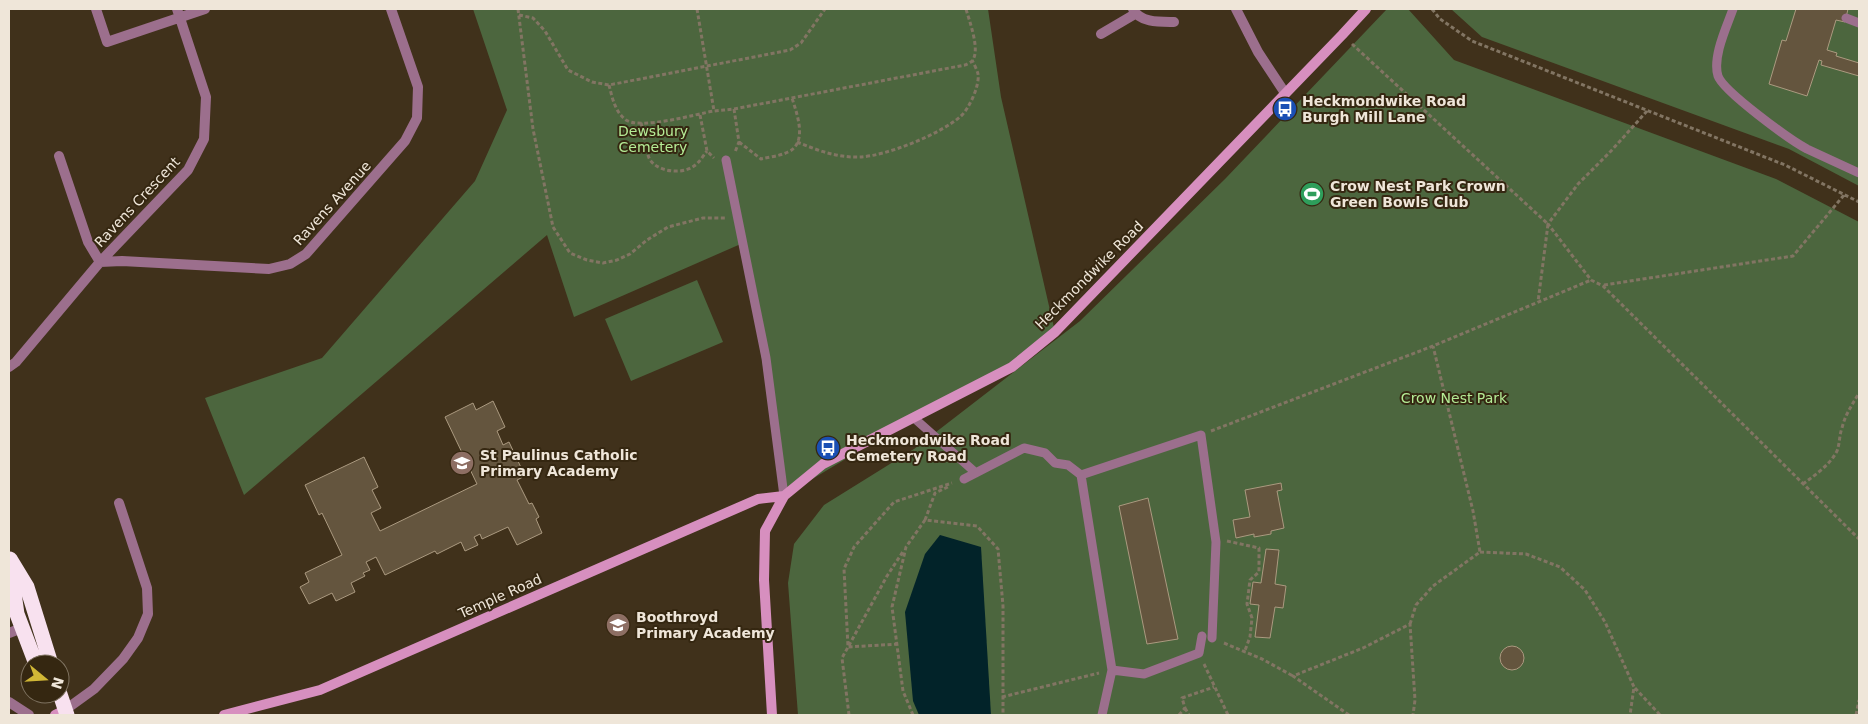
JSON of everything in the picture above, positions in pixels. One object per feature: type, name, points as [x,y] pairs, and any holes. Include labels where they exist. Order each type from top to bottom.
[{"type":"highway","points":[[9,558],[17,614],[15,631],[30,654]]},
{"type":"highway","points":[[9,558],[26,587],[47,654]]},
{"type":"main road","name":"Heckmondwike Road","points":[[784,496],[824,464],[1012,368],[1055,332],[1366,9]]},
{"type":"main road","name":"Temple Road","points":[[224,715],[320,690],[758,498],[784,496]]},
{"type":"main road","points":[[772,715],[764,580],[765,530],[784,496]]},
{"type":"street","points":[[96,9],[107,42],[178,13],[205,9]]},
{"type":"street","name":"Ravens Avenue","points":[[100,262],[122,261],[269,269],[290,264],[306,254],[405,141],[417,118],[418,87],[391,9]]},
{"type":"street","points":[[1236,9],[1258,52],[1284,94]]},
{"type":"street","points":[[1101,34],[1134,11],[1154,22],[1174,22]]},
{"type":"street","name":"Ravens Crescent","points":[[9,367],[16,362],[100,262],[188,170],[204,139],[206,98],[178,13]]},
{"type":"street","name":"Ravens Crescent","points":[[59,156],[88,242],[100,262]]},
{"type":"street","points":[[63,713],[94,689],[122,659],[138,638],[148,614],[147,588],[119,503]]},
{"type":"street","points":[[9,702],[29,715]]},
{"type":"lane","points":[[1733,9],[1721,42],[1716,66],[1718,78],[1760,116],[1805,148],[1859,173]]},
{"type":"lane","points":[[1846,18],[1859,23]]},
{"type":"lane","points":[[726,160],[766,358],[784,496]]},
{"type":"lane","points":[[914,418],[976,473]]},
{"type":"lane","points":[[1081,475],[1201,435],[1216,542],[1212,638]]},
{"type":"lane","points":[[964,480],[1024,448],[1045,453],[1055,463],[1068,466],[1081,475],[1112,670],[1102,715]]},
{"type":"lane","points":[[1112,670],[1144,674],[1199,653],[1202,636]]},
{"type":"path","points":[[518,9],[533,130],[553,227],[570,253],[587,260],[603,263],[617,260],[630,254],[646,240],[668,227],[703,218],[738,218]]},
{"type":"path","points":[[697,9],[714,111]]},
{"type":"path","points":[[519,15],[534,18],[545,30],[568,70],[592,82],[609,85],[790,50],[801,43],[825,9]]},
{"type":"path","points":[[609,85],[615,106],[625,120],[642,123],[734,109],[965,65],[972,60],[975,52],[966,9]]},
{"type":"path","points":[[1432,9],[1440,19],[1472,41],[1785,165],[1859,202]]},
{"type":"path","points":[[1342,35],[1548,224],[1591,280],[1603,286],[1859,539]]},
{"type":"path","points":[[797,142],[829,154],[859,157],[885,153],[930,135],[962,115],[976,92],[979,75],[972,60]]},
{"type":"path","points":[[740,142],[761,159],[788,152],[795,147],[800,135],[799,123],[792,98]]},
{"type":"path","points":[[700,115],[707,151],[718,161],[726,160],[734,156],[740,142],[734,109]]},
{"type":"path","points":[[1538,302],[1548,224],[1578,184],[1647,111]]},
{"type":"path","points":[[642,123],[649,158],[655,166],[678,171],[694,167],[707,151]]},
{"type":"path","points":[[1603,286],[1793,256],[1844,195]]},
{"type":"path","points":[[1201,435],[1433,346],[1591,280]]},
{"type":"path","points":[[1433,346],[1473,511],[1480,552]]},
{"type":"path","points":[[1804,484],[1821,470],[1836,453],[1841,438],[1841,430],[1848,412],[1859,393]]},
{"type":"path","points":[[849,715],[842,658],[887,576],[925,520],[935,493],[964,480]]},
{"type":"path","points":[[848,647],[844,570],[854,547],[894,502],[964,480]]},
{"type":"path","points":[[925,520],[978,526],[998,549],[1003,606],[1003,715]]},
{"type":"path","points":[[1216,542],[1230,540],[1259,548],[1259,572],[1250,580],[1247,604],[1252,618],[1250,637],[1244,653]]},
{"type":"path","points":[[906,547],[892,606],[903,691],[914,715]]},
{"type":"path","points":[[1413,715],[1415,700],[1410,624],[1416,605],[1433,586],[1480,552],[1526,554],[1560,567],[1585,590],[1605,622],[1634,687],[1660,715]]},
{"type":"path","points":[[1293,676],[1363,648],[1410,624]]},
{"type":"path","points":[[1212,638],[1262,659],[1293,676],[1349,715]]},
{"type":"path","points":[[848,647],[898,644]]},
{"type":"path","points":[[1199,653],[1228,715]]},
{"type":"path","points":[[1002,697],[1112,670]]},
{"type":"path","points":[[1188,715],[1182,698],[1214,687]]},
{"type":"path","points":[[1630,715],[1634,687]]},
{"type":"path","points":[[1856,715],[1859,700]]},
{"type":"path","points":[[1179,715],[1185,708]]},
{"type":"green space","name":"Dewsbury Cemetery","points":[[473,9],[988,9],[1001,97],[1055,332],[1012,367],[914,418],[784,496],[743,243],[574,317],[547,235],[244,495],[205,398],[322,358],[475,181],[507,110]]},
{"type":"green space","name":"Crow Nest Park","points":[[1387,9],[1408,9],[1454,60],[1776,179],[1859,222],[1859,715],[798,715],[788,583],[794,544],[824,505],[914,449],[1080,321],[1225,179]]},
{"type":"green space","points":[[1451,9],[1859,9],[1859,186],[1789,149],[1482,37]]},
{"type":"green space","points":[[697,280],[723,342],[631,381],[605,319]]},
{"type":"water","points":[[940,535],[981,547],[991,715],[919,715],[913,701],[905,612],[925,554]]},
{"type":"building","points":[[1796,9],[1848,9],[1845,22],[1836,20],[1827,50],[1837,53],[1836,56],[1859,63],[1859,76],[1821,65],[1822,61],[1819,60],[1807,96],[1769,84],[1782,40],[1786,41]]},
{"type":"building","points":[[493,401],[505,427],[497,431],[503,445],[509,442],[525,476],[517,480],[529,504],[532,503],[539,517],[536,519],[542,533],[517,545],[508,527],[482,539],[480,534],[474,537],[478,545],[465,551],[461,542],[437,554],[435,551],[385,575],[376,557],[366,562],[370,570],[363,573],[365,576],[351,583],[355,592],[336,601],[332,593],[309,604],[300,587],[309,582],[305,573],[342,555],[322,513],[319,515],[305,485],[364,457],[378,487],[372,490],[381,508],[371,513],[380,531],[477,484],[445,417],[473,403],[476,410]]},
{"type":"building","points":[[1281,483],[1282,490],[1277,491],[1284,528],[1271,531],[1271,534],[1254,537],[1254,534],[1236,538],[1233,520],[1250,517],[1245,490]]},
{"type":"building","points":[[1148,498],[1178,639],[1147,644],[1119,506]]},
{"type":"building","points":[[1266,549],[1279,550],[1275,584],[1286,586],[1283,608],[1275,607],[1270,638],[1255,637],[1259,605],[1250,604],[1253,582],[1261,583]]},
{"type":"building","points":[[1512,646],[1520,650],[1524,658],[1520,666],[1512,670],[1504,666],[1500,658],[1504,650]]},
{"type":"place","name":"Heckmondwike Road Burgh Mill Lane","points":[[1285,109]]},
{"type":"place","name":"Crow Nest Park Crown Green Bowls Club","points":[[1312,194]]},
{"type":"place","name":"Heckmondwike Road Cemetery Road","points":[[828,448]]},
{"type":"place","name":"St Paulinus Catholic Primary Academy","points":[[462,463]]},
{"type":"place","name":"Boothroyd Primary Academy","points":[[618,625]]}]
